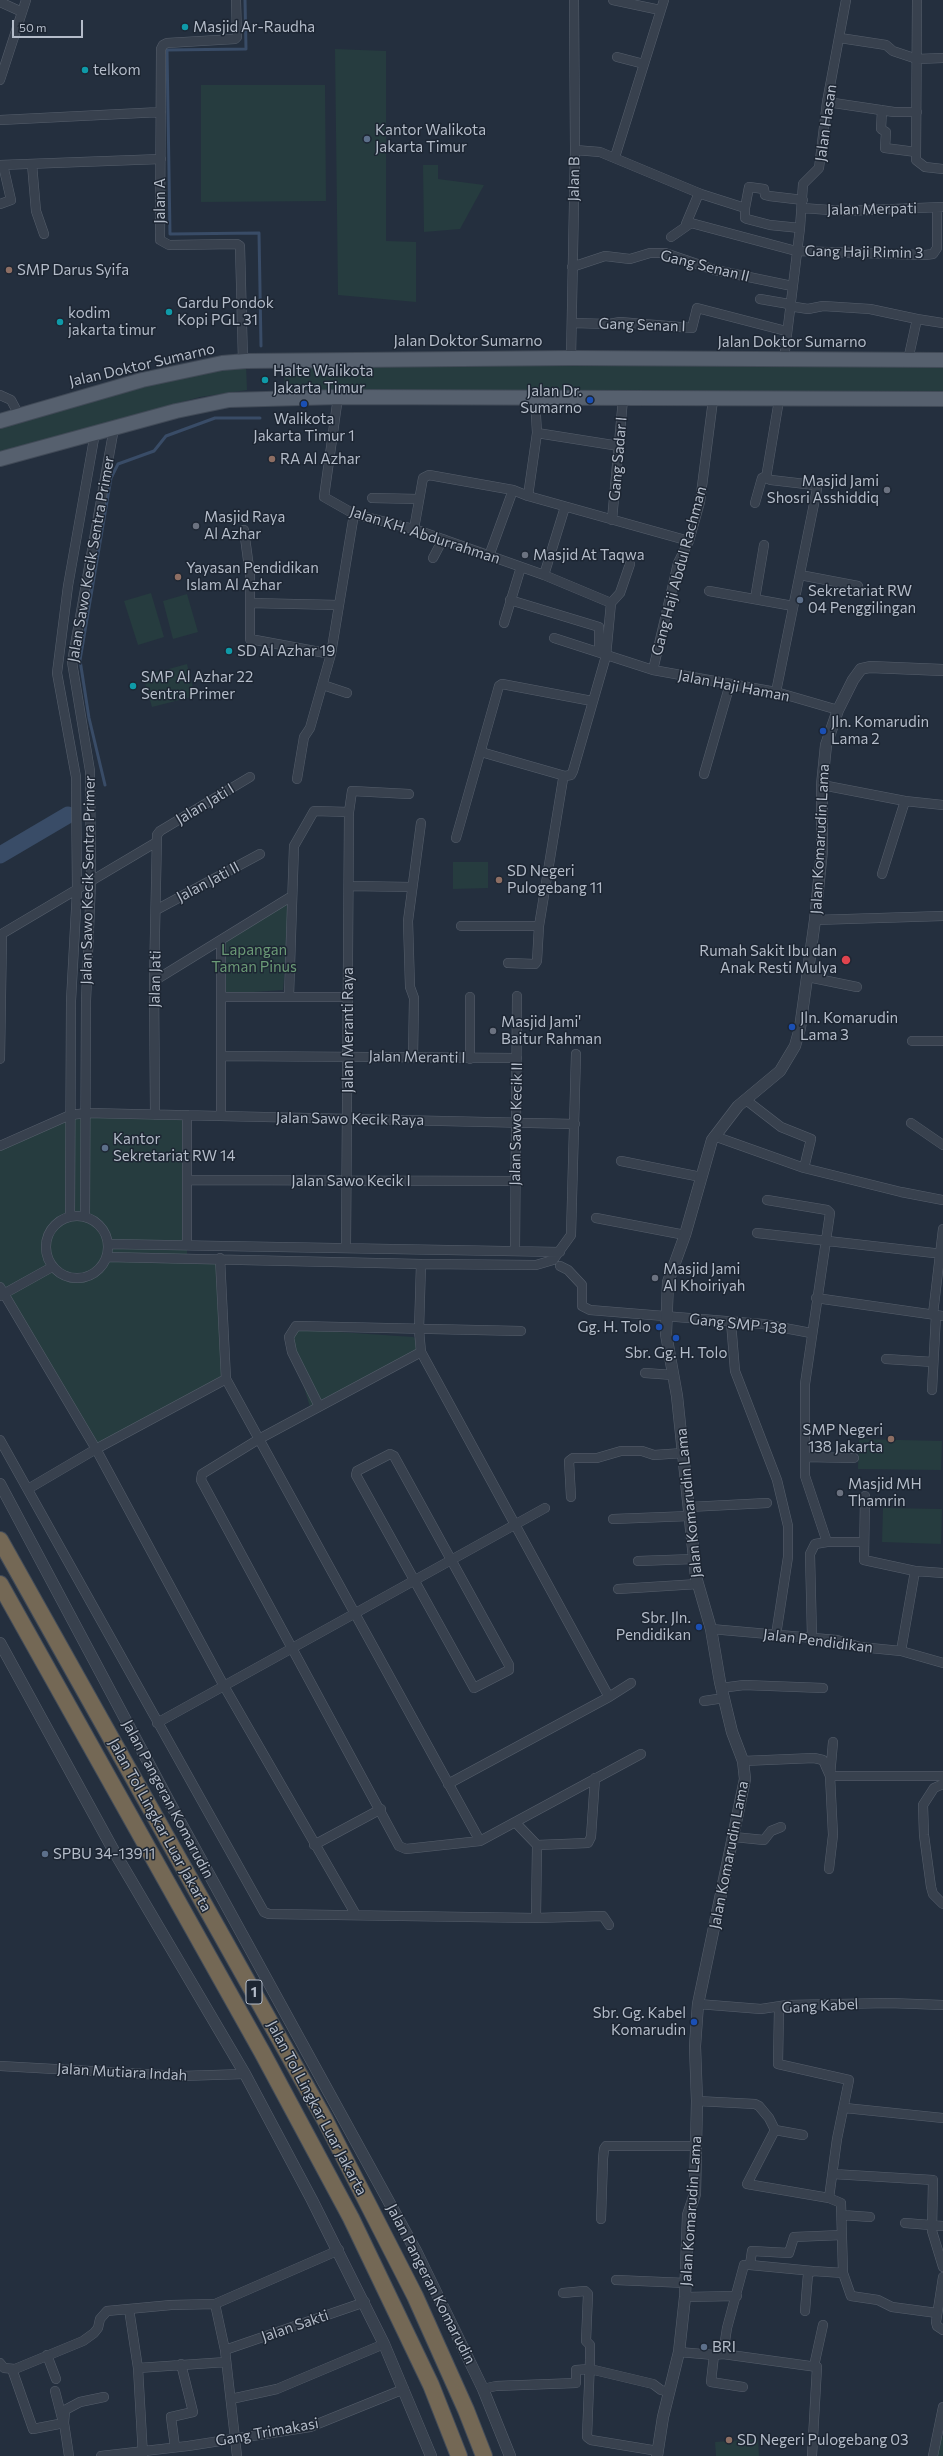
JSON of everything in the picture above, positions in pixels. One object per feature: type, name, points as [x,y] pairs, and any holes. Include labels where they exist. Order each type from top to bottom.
[{"type":"highway","name":"Jalan Tol Lingkar Luar Jakarta","points":[[0,1540],[325,2120],[415,2296],[466,2410],[484,2456]]},
{"type":"highway","name":"Jalan Tol Lingkar Luar Jakarta","points":[[0,1584],[262,2052],[351,2218],[431,2385],[459,2456]]},
{"type":"main road","name":"Jalan Doktor Sumarno","points":[[0,421],[167,374],[222,363],[243,361],[571,358],[943,360]]},
{"type":"main road","points":[[0,459],[210,403],[229,400],[338,397],[713,400],[943,399]]},
{"type":"street","points":[[0,80],[26,0]]},
{"type":"street","name":"Jalan A","points":[[236,0],[237,32],[235,40],[162,44],[160,240],[169,246],[237,244],[240,246],[243,361]]},
{"type":"street","name":"Jalan B","points":[[571,358],[573,323],[572,267],[575,150],[574,0]]},
{"type":"street","points":[[614,0],[660,10]]},
{"type":"street","points":[[615,157],[664,0]]},
{"type":"street","name":"Jalan Hasan","points":[[784,359],[789,305],[800,228],[803,184],[819,168],[827,102],[846,0]]},
{"type":"street","points":[[917,0],[916,160],[919,164],[943,169]]},
{"type":"street","points":[[0,2],[22,12]]},
{"type":"street","points":[[840,38],[886,45],[893,50],[917,59],[943,58]]},
{"type":"street","points":[[618,57],[644,64]]},
{"type":"street","points":[[827,102],[882,110],[917,112]]},
{"type":"street","points":[[882,110],[881,129],[886,132],[885,148],[916,152]]},
{"type":"street","points":[[0,120],[161,112]]},
{"type":"street","points":[[575,150],[592,151],[615,157],[699,193],[745,208],[745,218],[747,219],[770,225],[800,228]]},
{"type":"street","points":[[0,204],[12,200],[2,165],[161,159]]},
{"type":"street","points":[[32,164],[36,211],[44,234]]},
{"type":"street","name":"Jalan Merpati","points":[[745,208],[749,186],[764,189],[765,195],[802,204],[844,211],[940,208]]},
{"type":"street","points":[[671,237],[686,224],[699,193]]},
{"type":"street","name":"Gang Haji Rimin 3","points":[[796,251],[933,254],[937,248],[940,208]]},
{"type":"street","points":[[686,224],[694,223],[796,251]]},
{"type":"street","name":"Gang Senan II","points":[[572,267],[605,256],[630,259],[650,253],[665,253],[721,272],[792,286]]},
{"type":"street","points":[[760,298],[808,309],[823,306],[870,309],[943,323]]},
{"type":"street","name":"Gang Senan I","points":[[573,323],[609,324],[620,322],[692,328],[697,308],[786,331]]},
{"type":"street","points":[[908,360],[917,319]]},
{"type":"street","points":[[0,395],[12,400],[19,415]]},
{"type":"street","name":"Jalan KH. Abdurrahman","points":[[338,397],[324,497],[354,514],[414,529],[443,539],[544,575],[612,603]]},
{"type":"street","points":[[528,496],[537,433],[535,398]]},
{"type":"street","name":"Gang Sadar I","points":[[612,520],[623,399]]},
{"type":"street","name":"Gang Haji Abdul Rachman","points":[[653,670],[678,563],[688,541],[703,483],[713,400]]},
{"type":"street","points":[[755,503],[762,478],[766,476],[779,400]]},
{"type":"street","name":"Jalan Sawo Kecik Sentra Primer","points":[[85,1216],[87,1113],[86,1001],[91,882],[90,771],[72,662],[114,428]]},
{"type":"street","name":"Jalan Sawo Kecik Sentra Primer","points":[[70,1216],[71,1001],[77,891],[76,777],[57,668],[68,586],[95,433]]},
{"type":"street","points":[[537,433],[619,446]]},
{"type":"street","points":[[414,529],[418,499],[423,478],[429,475],[513,490],[565,507],[688,541]]},
{"type":"street","points":[[766,476],[771,480],[814,486],[817,488],[776,692]]},
{"type":"street","points":[[489,556],[513,490]]},
{"type":"street","points":[[372,498],[418,499]]},
{"type":"street","points":[[544,575],[565,507]]},
{"type":"street","points":[[297,779],[304,737],[310,728],[331,654],[354,514]]},
{"type":"street","points":[[244,530],[250,574],[251,640],[331,654]]},
{"type":"street","points":[[433,558],[443,539]]},
{"type":"street","points":[[756,599],[764,545]]},
{"type":"street","points":[[481,752],[565,776],[571,775],[592,701],[612,603],[620,593],[630,564]]},
{"type":"street","points":[[504,623],[521,567]]},
{"type":"street","points":[[800,575],[858,586]]},
{"type":"street","points":[[709,591],[794,606]]},
{"type":"street","points":[[510,600],[599,627],[602,653]]},
{"type":"street","points":[[250,603],[339,605]]},
{"type":"street","name":"Jalan Haji Haman","points":[[554,638],[653,670],[776,692],[838,710]]},
{"type":"street","name":"Jalan Komarudin Lama","points":[[657,2453],[669,2392],[679,2352],[686,2283],[688,2215],[695,2194],[697,2101],[695,2046],[698,2004],[745,1785],[743,1761],[732,1732],[711,1629],[698,1584],[694,1559],[683,1453],[665,1317],[668,1282],[685,1235],[714,1136],[727,1118],[780,1071],[792,1054],[800,1028],[808,977],[822,850],[822,785],[826,745],[838,710],[853,680],[861,669],[870,667],[943,670]]},
{"type":"street","points":[[456,838],[499,686],[502,684],[592,701]]},
{"type":"street","points":[[704,774],[730,684]]},
{"type":"street","points":[[323,685],[347,693]]},
{"type":"street","points":[[76,777],[90,771]]},
{"type":"street","points":[[508,963],[535,964],[538,926],[565,776]]},
{"type":"street","name":"Jalan Jati I","points":[[160,831],[250,777]]},
{"type":"street","points":[[822,785],[905,801],[943,806]]},
{"type":"street","name":"Jalan Meranti Raya","points":[[346,1248],[349,812],[352,791],[409,794]]},
{"type":"street","points":[[882,874],[905,801]]},
{"type":"street","points":[[289,996],[294,846],[314,811],[349,812]]},
{"type":"street","points":[[413,1057],[414,998],[410,986],[408,920],[421,823]]},
{"type":"street","name":"Jalan Jati","points":[[155,1115],[154,981],[156,843],[160,831]]},
{"type":"street","points":[[0,1059],[1,934],[77,891],[156,843]]},
{"type":"street","name":"Jalan Jati II","points":[[156,910],[260,854]]},
{"type":"street","points":[[348,886],[412,887]]},
{"type":"street","points":[[154,981],[292,896]]},
{"type":"street","points":[[815,920],[943,916]]},
{"type":"street","points":[[460,926],[538,926]]},
{"type":"street","points":[[221,941],[221,1116]]},
{"type":"street","points":[[808,977],[858,987]]},
{"type":"street","name":"Jalan Sawo Kecik II","points":[[515,1251],[517,996]]},
{"type":"street","points":[[222,997],[348,997]]},
{"type":"street","points":[[470,997],[470,1058]]},
{"type":"street","points":[[71,1001],[86,1001]]},
{"type":"street","points":[[912,1041],[943,1041]]},
{"type":"street","points":[[107,1256],[289,1259],[422,1264],[544,1264],[553,1260],[572,1234],[576,1124],[576,1054]]},
{"type":"street","name":"Jalan Meranti I","points":[[221,1056],[517,1058]]},
{"type":"street","points":[[746,1100],[781,1127],[811,1139],[804,1168]]},
{"type":"street","name":"Jalan Sawo Kecik Raya","points":[[1,1142],[70,1115],[87,1113],[576,1124]]},
{"type":"street","points":[[187,1245],[188,1115]]},
{"type":"street","points":[[911,1123],[943,1145]]},
{"type":"street","points":[[714,1136],[804,1168],[901,1192],[943,1200]]},
{"type":"street","points":[[621,1161],[701,1177]]},
{"type":"street","name":"Jalan Sawo Kecik I","points":[[187,1180],[346,1182],[515,1181]]},
{"type":"street","points":[[767,1200],[829,1211],[805,1384],[805,1476],[827,1542]]},
{"type":"street","points":[[70,1216],[85,1216],[101,1226],[109,1244],[107,1256],[101,1268],[84,1277],[67,1276],[52,1267],[46,1254],[48,1233],[58,1222],[70,1216]]},
{"type":"street","points":[[596,1218],[685,1235]]},
{"type":"street","points":[[932,1390],[943,1229]]},
{"type":"street","points":[[758,1233],[942,1254]]},
{"type":"street","points":[[109,1244],[560,1252]]},
{"type":"street","points":[[289,1247],[289,1259]]},
{"type":"street","points":[[389,1249],[389,1262]]},
{"type":"street","points":[[220,1258],[226,1379],[480,1841]]},
{"type":"street","points":[[422,1264],[419,1330],[421,1352],[609,1697]]},
{"type":"street","name":"Gang SMP 138","points":[[560,1266],[568,1270],[582,1285],[582,1304],[584,1308],[609,1313],[763,1324],[811,1333]]},
{"type":"street","points":[[52,1267],[1,1292],[96,1449],[224,1686],[356,1916]]},
{"type":"street","points":[[816,1298],[938,1315]]},
{"type":"street","points":[[732,1322],[735,1371],[777,1480],[788,1526],[788,1557],[776,1635]]},
{"type":"street","points":[[319,1406],[292,1352],[289,1337],[294,1327],[521,1331]]},
{"type":"street","points":[[421,1352],[259,1439],[202,1474],[201,1480],[381,1809],[399,1846],[406,1849],[480,1841],[641,1754]]},
{"type":"street","points":[[886,1359],[933,1362]]},
{"type":"street","points":[[645,1373],[673,1375]]},
{"type":"street","points":[[28,1489],[96,1449],[226,1379]]},
{"type":"street","points":[[0,1440],[264,1912],[269,1914],[356,1916],[536,1918],[603,1916],[609,1925]]},
{"type":"street","points":[[571,1497],[569,1461],[572,1458],[597,1458],[621,1451],[642,1451],[654,1455],[683,1453]]},
{"type":"street","points":[[393,1454],[509,1665],[509,1670],[472,1687],[414,1580],[356,1475],[357,1471],[393,1454]]},
{"type":"street","points":[[805,1457],[854,1458]]},
{"type":"street","name":"Jalan Pangeran Komarudin","points":[[0,1484],[182,1825],[417,2253],[483,2389],[510,2456]]},
{"type":"street","points":[[865,1496],[864,1542],[866,1561],[915,1570],[943,1573]]},
{"type":"street","points":[[613,1519],[768,1503]]},
{"type":"street","points":[[157,1723],[545,1508]]},
{"type":"street","points":[[812,1637],[810,1554],[815,1544],[827,1542],[864,1542]]},
{"type":"street","points":[[638,1561],[694,1559]]},
{"type":"street","points":[[901,1651],[915,1570]]},
{"type":"street","points":[[618,1589],[698,1584]]},
{"type":"street","name":"Jalan Pendidikan","points":[[711,1629],[837,1640],[860,1647],[901,1651],[943,1663]]},
{"type":"street","points":[[0,1643],[115,1853],[245,2074],[339,2250],[384,2344],[431,2456]]},
{"type":"street","points":[[448,1784],[609,1697],[631,1683]]},
{"type":"street","points":[[704,1701],[723,1693],[750,1685],[823,1688]]},
{"type":"street","points":[[829,1869],[833,1834],[830,1776],[833,1742]]},
{"type":"street","points":[[743,1761],[820,1759],[830,1776]]},
{"type":"street","points":[[830,1776],[943,1776]]},
{"type":"street","points":[[537,1845],[588,1843],[591,1837],[595,1778]]},
{"type":"street","points":[[943,1784],[934,1788],[923,1805],[924,1835],[931,1887],[933,1894],[943,1904]]},
{"type":"street","points":[[314,1844],[381,1809]]},
{"type":"street","points":[[515,1822],[537,1845],[536,1918]]},
{"type":"street","points":[[734,1837],[764,1840],[771,1831],[781,1827]]},
{"type":"street","name":"Gang Kabel","points":[[698,2004],[742,2009],[779,2008],[787,2005],[889,2003],[943,2005]]},
{"type":"street","points":[[779,2008],[778,2064],[847,2078],[850,2084],[837,2139],[829,2198]]},
{"type":"street","name":"Jalan Mutiara Indah","points":[[0,2066],[181,2076],[245,2074]]},
{"type":"street","points":[[697,2101],[759,2106],[775,2130],[803,2134]]},
{"type":"street","points":[[845,2108],[943,2118]]},
{"type":"street","points":[[775,2130],[747,2184],[829,2198],[841,2203],[843,2273],[851,2296],[878,2300],[892,2307],[937,2313]]},
{"type":"street","points":[[601,2219],[604,2149],[606,2146],[696,2146]]},
{"type":"street","points":[[833,2174],[933,2180],[931,2225],[943,2267]]},
{"type":"street","points":[[842,2215],[870,2217]]},
{"type":"street","points":[[905,2223],[943,2226]]},
{"type":"street","points":[[750,2264],[752,2251],[791,2253],[792,2240],[794,2237],[842,2235]]},
{"type":"street","points":[[0,2363],[4,2368],[12,2369],[90,2337],[98,2328],[100,2319],[107,2311],[215,2304],[339,2250]]},
{"type":"street","points":[[724,2354],[727,2328],[737,2296],[744,2265],[750,2264],[843,2273]]},
{"type":"street","points":[[805,2310],[808,2274],[812,2271]]},
{"type":"street","points":[[943,2278],[937,2313],[937,2326],[943,2330]]},
{"type":"street","points":[[616,2280],[686,2283]]},
{"type":"street","points":[[562,2293],[570,2290],[585,2291],[588,2294],[586,2341],[590,2347],[589,2439],[657,2453]]},
{"type":"street","points":[[685,2297],[737,2296]]},
{"type":"street","name":"Jalan Sakti","points":[[226,2350],[365,2302]]},
{"type":"street","points":[[215,2304],[226,2350],[226,2362],[237,2456]]},
{"type":"street","points":[[129,2309],[138,2368],[143,2454]]},
{"type":"street","points":[[812,2456],[817,2368],[814,2366],[823,2325]]},
{"type":"street","points":[[231,2399],[277,2389],[384,2344]]},
{"type":"street","points":[[679,2352],[714,2355],[724,2354],[814,2366]]},
{"type":"street","points":[[47,2355],[56,2378]]},
{"type":"street","points":[[714,2355],[711,2382],[744,2387]]},
{"type":"street","points":[[138,2368],[226,2362]]},
{"type":"street","points":[[175,2447],[171,2417],[193,2412],[181,2364]]},
{"type":"street","points":[[12,2369],[34,2429],[64,2422]]},
{"type":"street","points":[[483,2389],[496,2386],[576,2383],[576,2370],[590,2369],[653,2384],[662,2390],[669,2392]]},
{"type":"street","name":"Gang Trimakasi","points":[[102,2456],[143,2454],[175,2447],[235,2439],[318,2424],[404,2389]]},
{"type":"street","points":[[55,2391],[64,2422],[69,2456]]},
{"type":"street","points":[[64,2422],[65,2410],[80,2402],[104,2397]]},
{"type":"street","points":[[933,2456],[943,2406]]},
{"type":"green space","points":[[335,49],[386,51],[386,241],[416,242],[416,302],[338,295]]},
{"type":"green space","points":[[201,85],[325,85],[326,201],[201,202]]},
{"type":"green space","points":[[423,165],[438,165],[438,179],[484,185],[460,229],[424,232]]},
{"type":"green space","points":[[284,360],[943,360],[943,399],[285,400]]},
{"type":"green space","points":[[246,364],[247,390],[200,397],[0,452],[0,421],[111,388]]},
{"type":"green space","points":[[151,593],[164,637],[138,645],[124,601]]},
{"type":"green space","points":[[187,594],[198,632],[173,639],[163,601]]},
{"type":"green space","points":[[187,664],[195,696],[152,707],[143,676]]},
{"type":"green space","points":[[453,862],[488,862],[488,888],[453,889]]},
{"type":"green space","name":"Lapangan Taman Pinus","points":[[291,896],[283,990],[225,994],[222,943]]},
{"type":"green space","points":[[187,1115],[187,1257],[220,1258],[226,1379],[96,1449],[0,1287],[0,1149],[65,1118]]},
{"type":"green space","points":[[294,1329],[413,1337],[423,1344],[416,1353],[310,1407],[293,1351]]},
{"type":"green space","points":[[859,1439],[942,1441],[941,1470],[858,1469]]},
{"type":"green space","points":[[883,1508],[942,1509],[941,1544],[882,1542]]},
{"type":"green space","points":[[934,2436],[943,2437],[943,2456],[933,2456]]},
{"type":"green space","points":[[758,2439],[759,2456],[716,2456],[715,2442]]},
{"type":"waterway","points":[[245,0],[246,49],[167,50],[170,234],[259,233],[261,346]]},
{"type":"waterway","points":[[105,785],[89,718],[80,660],[111,478],[118,464],[154,451],[166,436],[215,418],[260,418]]},
{"type":"waterway","points":[[0,855],[68,815]]},
{"type":"place","name":"Masjid Ar-Raudha","points":[[185,27]]},
{"type":"place","name":"telkom","points":[[85,70]]},
{"type":"place","name":"Kantor Walikota Jakarta Timur","points":[[367,139]]},
{"type":"place","name":"SMP Darus Syifa","points":[[9,270]]},
{"type":"place","name":"Gardu Pondok Kopi PGL 31","points":[[169,312]]},
{"type":"place","name":"kodim jakarta timur","points":[[60,322]]},
{"type":"place","name":"Halte Walikota Jakarta Timur","points":[[265,380]]},
{"type":"place","name":"Jalan Dr. Sumarno","points":[[590,400]]},
{"type":"place","name":"Walikota Jakarta Timur 1","points":[[304,404]]},
{"type":"place","name":"RA Al Azhar","points":[[272,459]]},
{"type":"place","name":"Masjid Jami Shosri Asshiddiq","points":[[887,490]]},
{"type":"place","name":"Masjid Raya Al Azhar","points":[[196,526]]},
{"type":"place","name":"Masjid At Taqwa","points":[[525,555]]},
{"type":"place","name":"Yayasan Pendidikan Islam Al Azhar","points":[[178,577]]},
{"type":"place","name":"Sekretariat RW 04 Penggilingan","points":[[800,600]]},
{"type":"place","name":"SD Al Azhar 19","points":[[229,651]]},
{"type":"place","name":"SMP Al Azhar 22 Sentra Primer","points":[[133,686]]},
{"type":"place","name":"Jln. Komarudin Lama 2","points":[[823,731]]},
{"type":"place","name":"SD Negeri Pulogebang 11","points":[[499,880]]},
{"type":"place","name":"Rumah Sakit Ibu dan Anak Resti Mulya","points":[[846,960]]},
{"type":"place","name":"Jln. Komarudin Lama 3","points":[[792,1027]]},
{"type":"place","name":"Masjid Jami' Baitur Rahman","points":[[493,1031]]},
{"type":"place","name":"Kantor Sekretariat RW 14","points":[[105,1148]]},
{"type":"place","name":"Masjid Jami Al Khoiriyah","points":[[655,1278]]},
{"type":"place","name":"Gg. H. Tolo","points":[[659,1327]]},
{"type":"place","name":"Sbr. Gg. H. Tolo","points":[[676,1338]]},
{"type":"place","name":"SMP Negeri 138 Jakarta","points":[[891,1439]]},
{"type":"place","name":"Masjid MH Thamrin","points":[[840,1493]]},
{"type":"place","name":"Sbr. Jln. Pendidikan","points":[[699,1627]]},
{"type":"place","name":"SPBU 34-13911","points":[[45,1854]]},
{"type":"place","name":"Sbr. Gg. Kabel Komarudin","points":[[694,2022]]},
{"type":"place","name":"BRI","points":[[704,2347]]},
{"type":"place","name":"SD Negeri Pulogebang 03","points":[[729,2440]]}]
